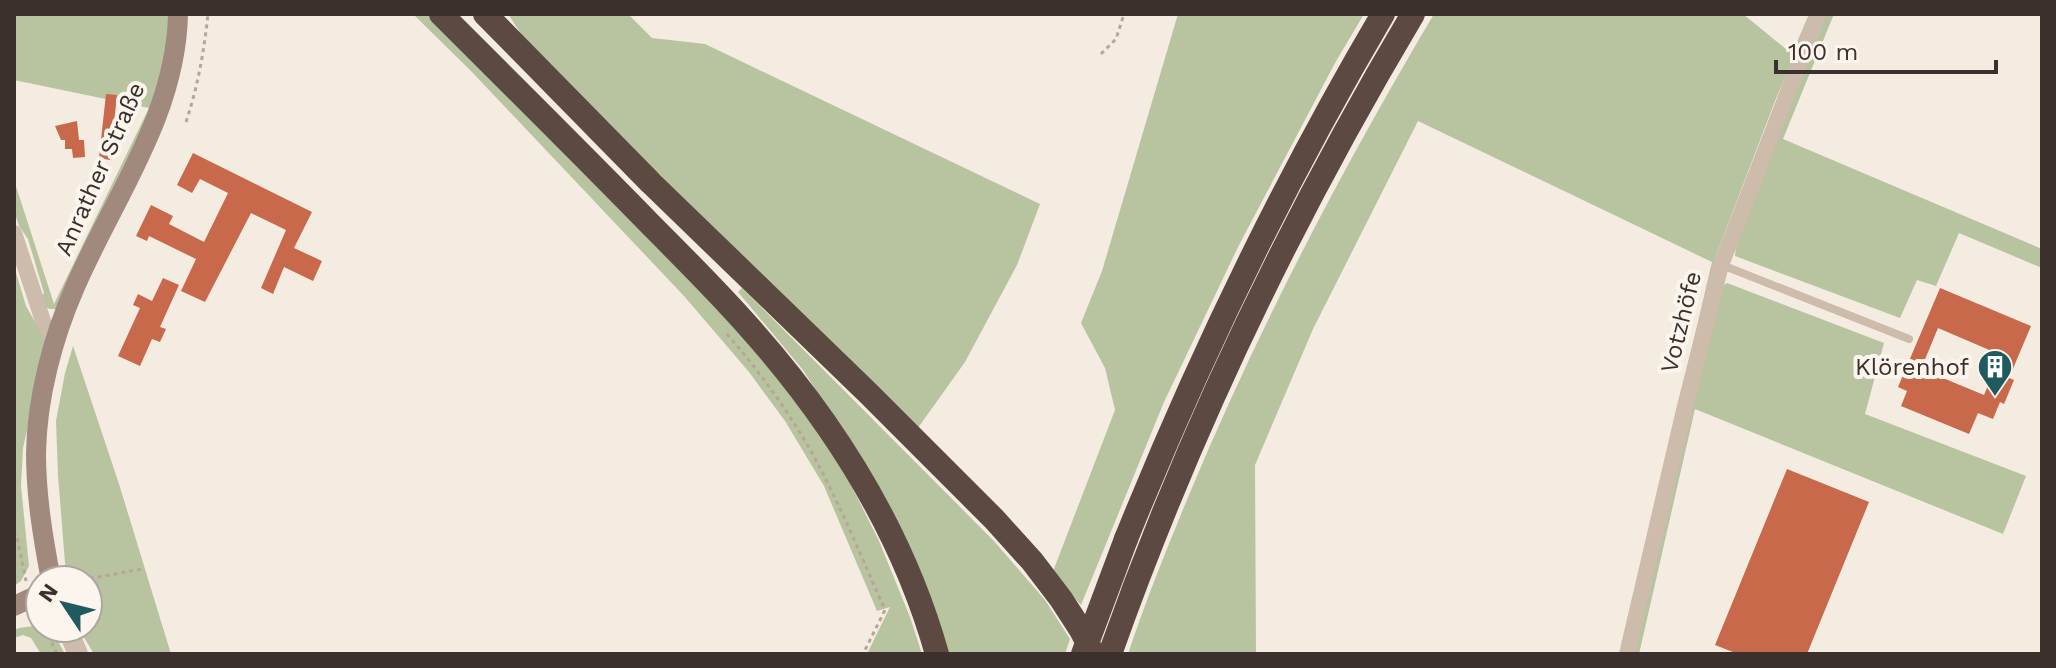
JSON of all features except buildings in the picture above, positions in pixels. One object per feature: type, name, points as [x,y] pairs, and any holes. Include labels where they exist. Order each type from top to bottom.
[{"type":"highway","points":[[441,14],[709,284],[791,377],[843,449],[879,509],[914,585],[937,654]]},
{"type":"highway","points":[[485,14],[651,183],[987,512],[1039,570],[1072,615],[1093,654]]},
{"type":"highway","points":[[1083,654],[1126,539],[1230,301],[1311,143],[1383,14]]},
{"type":"highway","points":[[1110,654],[1195,439],[1256,306],[1328,163],[1413,14]]},
{"type":"main road","name":"Anrather Straße","points":[[48,564],[41,522],[36,451],[44,391],[55,342],[75,287],[160,110],[172,64],[178,14]]},
{"type":"street","name":"Votzhöfe","points":[[1627,654],[1721,265],[1818,14]]},
{"type":"street","points":[[14,233],[44,324],[55,342]]},
{"type":"lane","points":[[1721,265],[1909,339]]},
{"type":"path","points":[[186,122],[205,45],[208,14]]},
{"type":"path","points":[[1101,54],[1116,39],[1124,14]]},
{"type":"path","points":[[725,331],[781,405],[820,467],[885,610],[863,654]]},
{"type":"path","points":[[14,531],[24,577]]},
{"type":"path","points":[[104,576],[142,569]]},
{"type":"green space","points":[[14,14],[170,14],[164,68],[152,108],[56,309],[44,306],[44,293],[28,239],[14,211],[14,180],[54,304],[149,108],[14,80]]},
{"type":"green space","points":[[413,14],[429,14],[638,219],[799,401],[845,473],[879,541],[922,654],[867,654],[890,607],[877,611],[824,486],[785,421],[749,372],[684,296]]},
{"type":"green space","points":[[508,14],[628,14],[652,38],[705,44],[1040,204],[1017,265],[965,362],[915,432],[527,43]]},
{"type":"green space","points":[[1178,14],[1364,14],[1239,245],[1164,402],[1081,605],[1052,574],[1115,410],[1105,368],[1081,323],[1102,271]]},
{"type":"green space","points":[[1434,14],[1743,14],[1792,54],[1809,14],[1812,14],[1717,253],[1620,654],[1712,262],[1418,121],[1313,329],[1255,465],[1256,654],[1128,654],[1181,515],[1243,372],[1334,191]]},
{"type":"green space","points":[[1822,14],[1834,14],[1783,139],[2042,249],[2042,268],[1959,233],[1936,286],[1917,280],[1900,318],[1735,256],[1737,234]]},
{"type":"green space","points":[[14,266],[26,306],[47,343],[23,448],[21,486],[29,564],[24,564],[24,575],[14,586]]},
{"type":"green space","points":[[1727,283],[1884,343],[1865,414],[2026,476],[2003,534],[1695,409],[1639,654],[1632,654],[1718,289]]},
{"type":"green space","points":[[742,288],[993,540],[1045,600],[1070,639],[1065,654],[943,654],[847,439],[803,370],[738,292]]},
{"type":"green space","points":[[73,346],[171,654],[94,654],[88,644],[104,644],[104,564],[65,563],[56,421]]},
{"type":"green space","points":[[24,627],[24,635],[14,638],[14,630]]},
{"type":"green space","points":[[35,644],[59,644],[65,654],[41,654]]},
{"type":"place","name":"Klörenhof","points":[[1995,398]]}]
